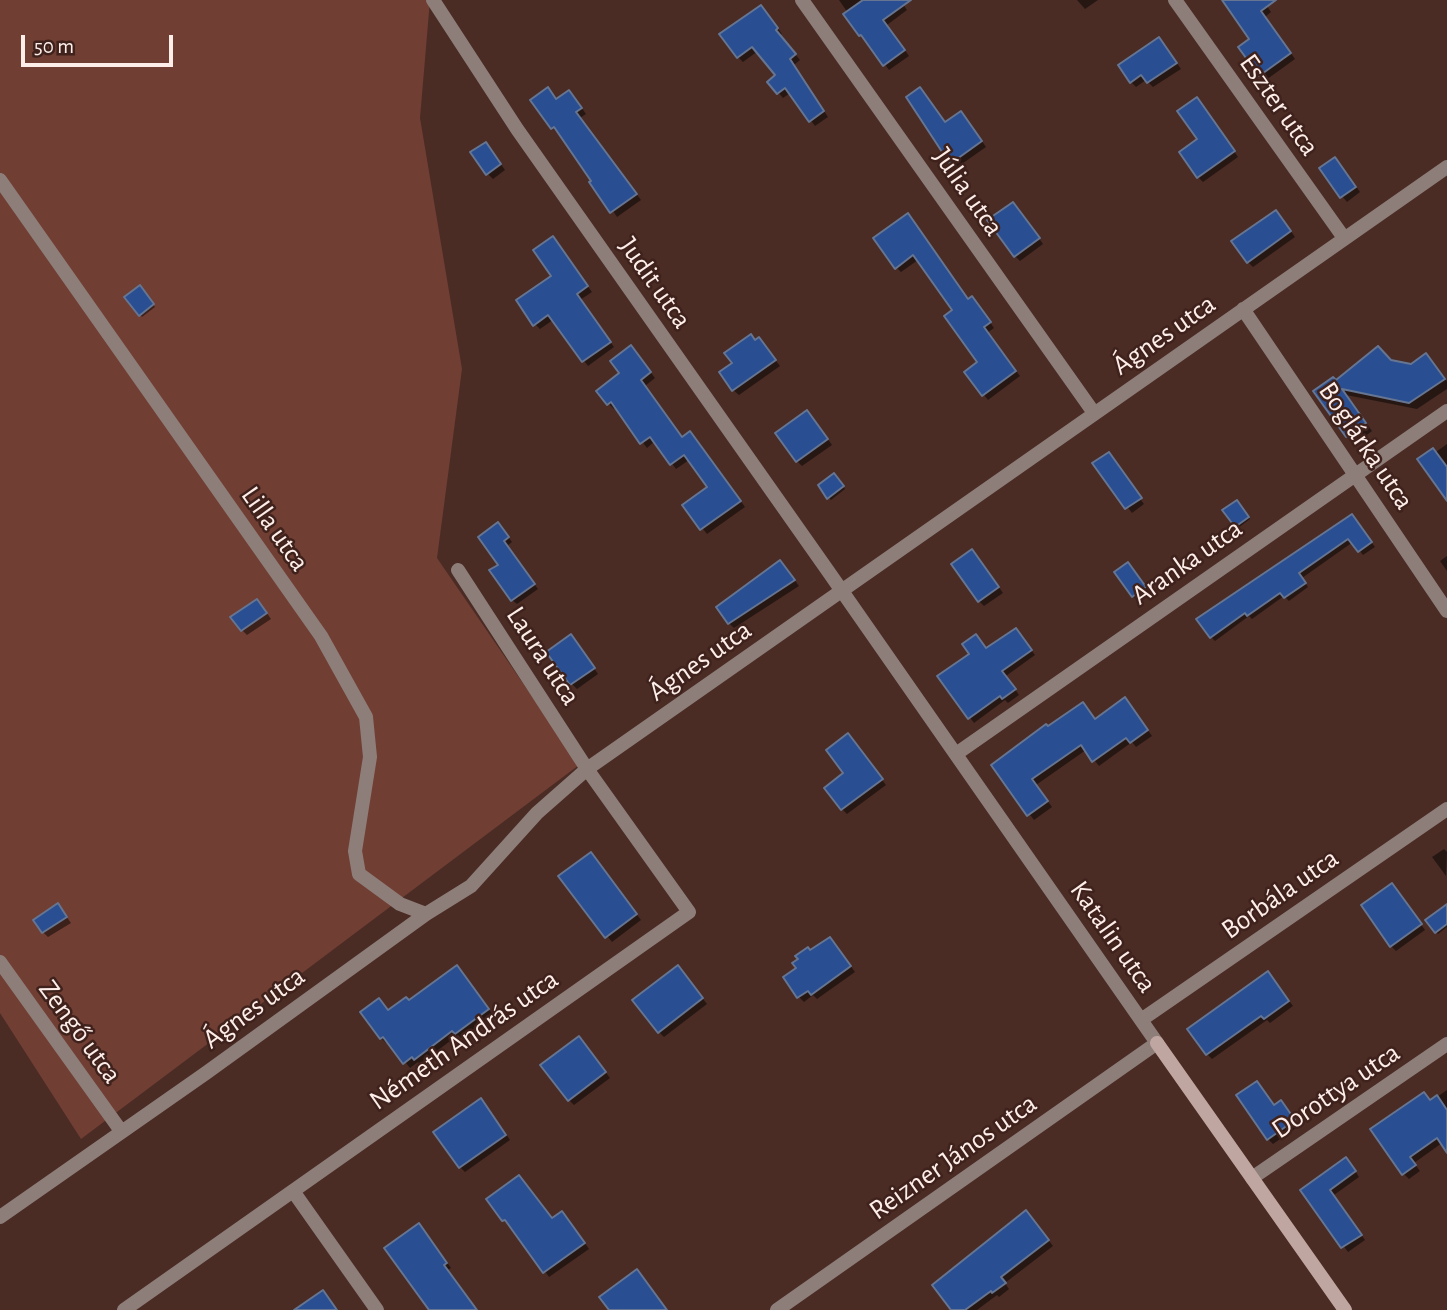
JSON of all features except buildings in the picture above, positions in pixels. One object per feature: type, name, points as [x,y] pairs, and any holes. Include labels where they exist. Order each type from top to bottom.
[{"type":"street","name":"Judit utca","points":[[433,0],[517,129],[843,592]]},
{"type":"street","name":"Júlia utca","points":[[802,0],[1094,413]]},
{"type":"street","name":"Eszter utca","points":[[1175,0],[1344,239]]},
{"type":"street","name":"Ágnes utca","points":[[0,1217],[426,914],[471,886],[537,813],[587,769],[1447,167]]},
{"type":"street","name":"Lilla utca","points":[[0,180],[321,636],[366,717],[370,757],[355,850],[359,874],[400,904],[426,914]]},
{"type":"street","name":"Boglárka utca","points":[[1243,309],[1447,611]]},
{"type":"street","name":"Aranka utca","points":[[956,754],[1447,411]]},
{"type":"street","name":"Laura utca","points":[[458,570],[587,769]]},
{"type":"street","name":"Katalin utca","points":[[843,592],[1345,1310]]},
{"type":"street","name":"Németh András utca","points":[[124,1310],[689,912],[587,769]]},
{"type":"street","name":"Borbála utca","points":[[1141,1020],[1447,809]]},
{"type":"street","name":"Zengő utca","points":[[0,962],[121,1130]]},
{"type":"street","name":"Reizner János utca","points":[[777,1310],[1157,1043]]},
{"type":"street","name":"Dorottya utca","points":[[1252,1178],[1447,1044]]},
{"type":"street","points":[[293,1191],[377,1310]]},
{"type":"shaded area","points":[[0,0],[430,0],[420,118],[462,369],[437,558],[579,765],[81,1139],[0,1013]]}]
